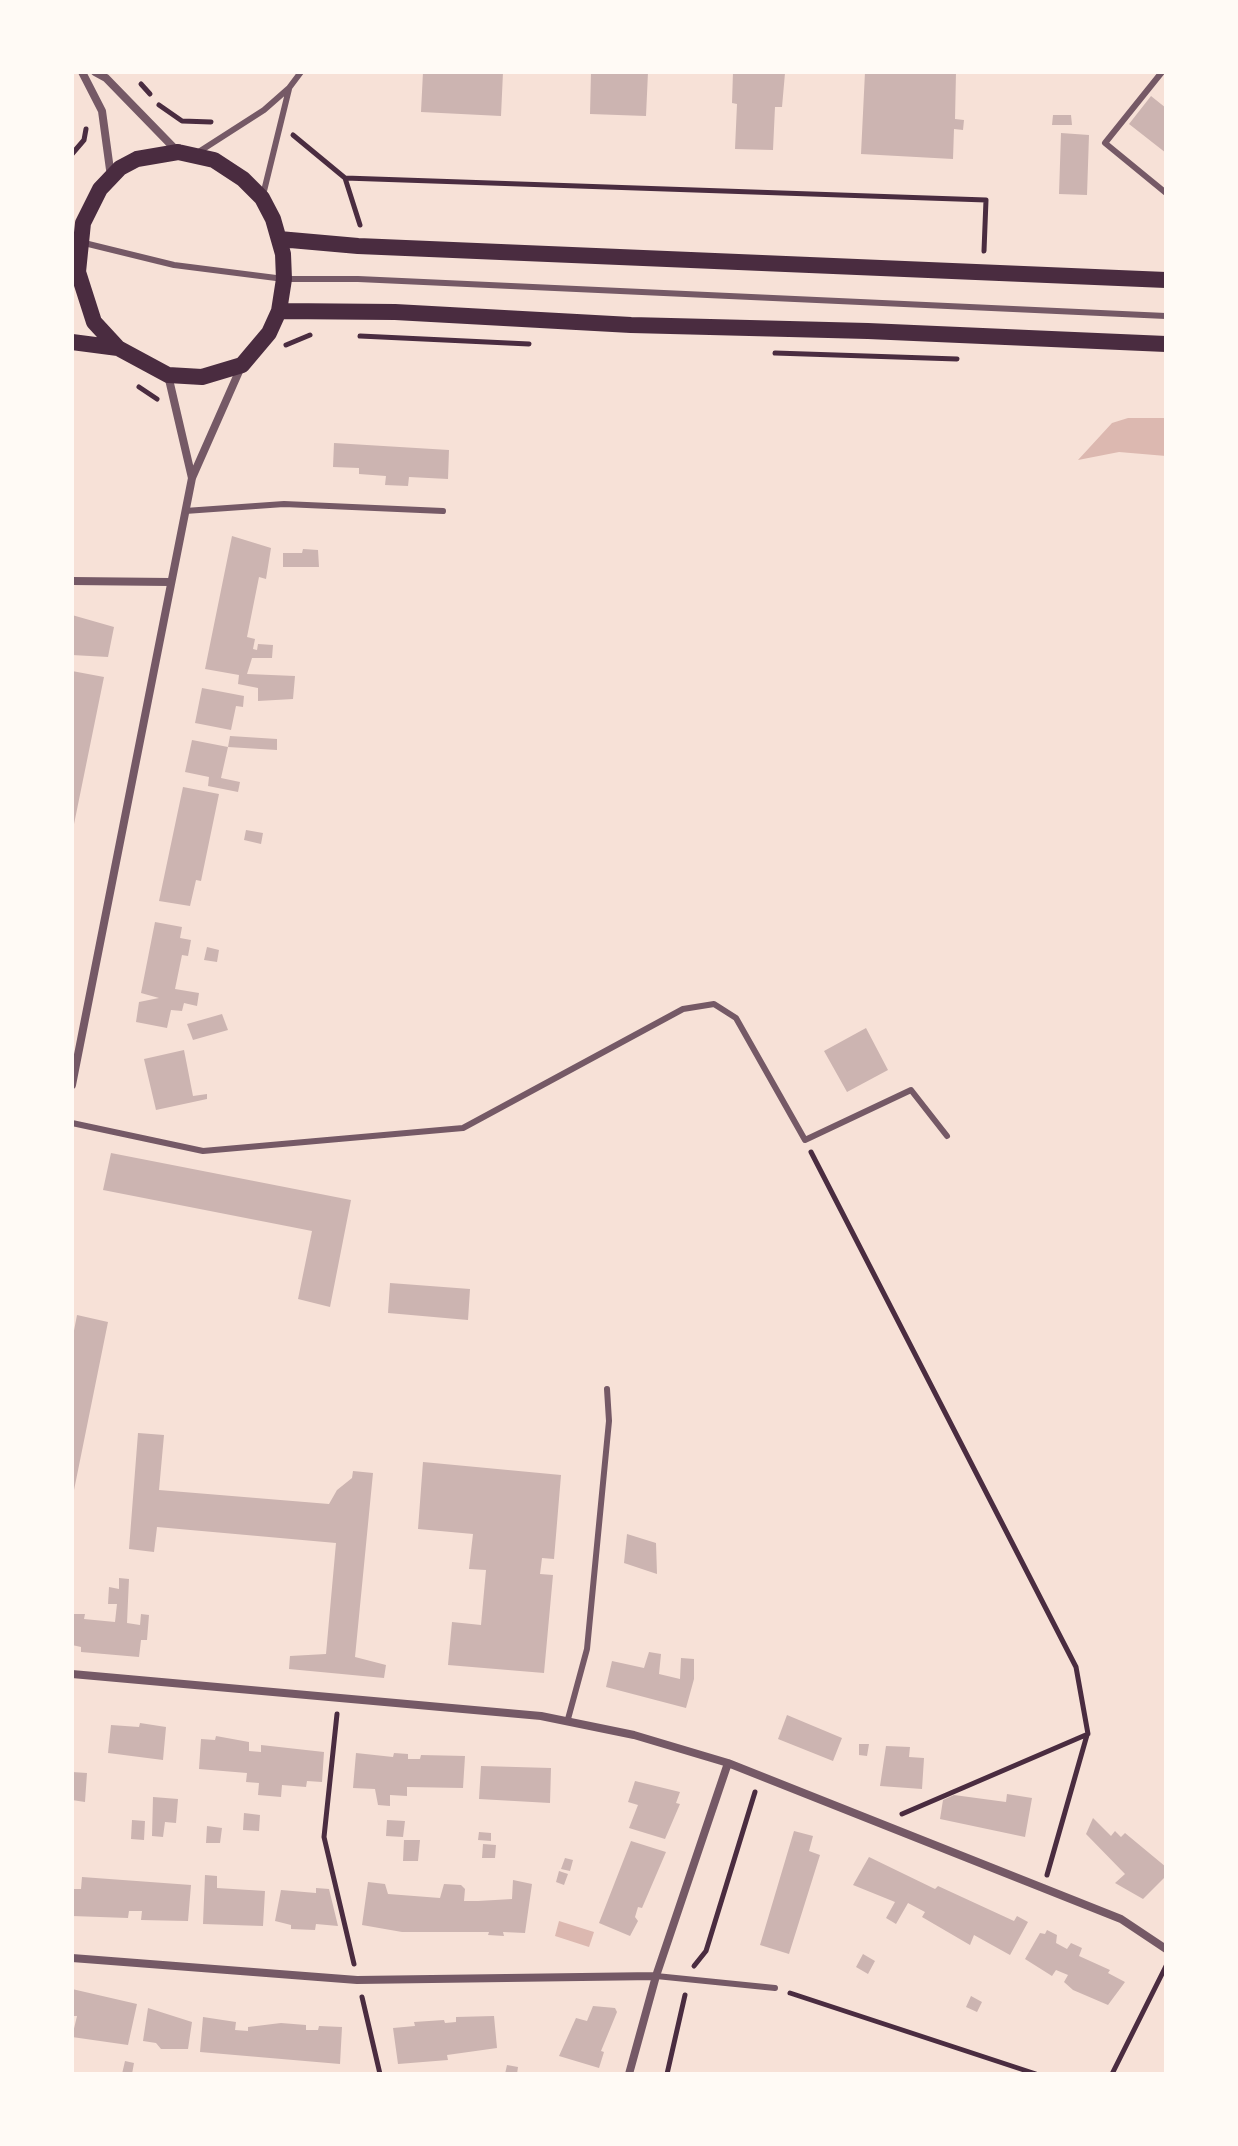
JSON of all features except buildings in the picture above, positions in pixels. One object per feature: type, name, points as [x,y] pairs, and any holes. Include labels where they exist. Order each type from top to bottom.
[{"type":"main road","points":[[178,152],[196,154],[228,167],[262,198],[279,239],[284,279],[279,311],[255,353],[242,365],[202,377],[168,375],[118,348],[94,322],[77,290],[76,241],[91,203],[111,177],[137,159],[178,152]]},
{"type":"main road","points":[[279,239],[374,247],[1166,280]]},
{"type":"main road","points":[[279,311],[395,312],[631,325],[868,331],[1166,344]]},
{"type":"main road","points":[[72,342],[118,348]]},
{"type":"street","points":[[82,72],[102,111],[111,177]]},
{"type":"street","points":[[95,72],[106,78],[178,152]]},
{"type":"street","points":[[72,1085],[192,478],[242,365]]},
{"type":"street","points":[[168,375],[192,478]]},
{"type":"street","points":[[72,581],[170,582]]},
{"type":"street","points":[[72,1674],[568,1719],[728,1763],[1121,1919],[1166,1949]]},
{"type":"street","points":[[629,2074],[656,1976],[728,1763]]},
{"type":"street","points":[[72,1958],[357,1980],[656,1976]]},
{"type":"lane","points":[[196,154],[264,110],[289,88],[301,72]]},
{"type":"lane","points":[[1162,72],[1105,143],[1166,193]]},
{"type":"lane","points":[[262,198],[289,88]]},
{"type":"lane","points":[[76,241],[174,265],[284,279],[1166,316]]},
{"type":"lane","points":[[185,511],[284,504],[443,511]]},
{"type":"lane","points":[[72,1123],[203,1151],[463,1128],[683,1009],[714,1004],[736,1018],[805,1140],[911,1090],[947,1136]]},
{"type":"lane","points":[[568,1719],[587,1649],[609,1421],[607,1389]]},
{"type":"lane","points":[[656,1976],[775,1988]]},
{"type":"path","points":[[141,84],[159,105],[182,121],[206,124],[218,119]]},
{"type":"path","points":[[72,154],[84,140],[89,118]]},
{"type":"path","points":[[293,134],[345,178],[358,225]]},
{"type":"path","points":[[345,178],[986,200],[984,251]]},
{"type":"path","points":[[273,352],[299,337],[319,333]]},
{"type":"path","points":[[137,385],[163,407]]},
{"type":"path","points":[[805,1140],[1076,1667],[1088,1734],[1043,1888]]},
{"type":"path","points":[[339,1699],[324,1837],[380,2074]]},
{"type":"path","points":[[881,1823],[1088,1734]]},
{"type":"path","points":[[667,2074],[696,1959],[706,1951],[755,1792]]},
{"type":"path","points":[[1112,2074],[1166,1966]]},
{"type":"path","points":[[775,1988],[1036,2074]]},
{"type":"shaded area","points":[[1128,418],[1166,418],[1166,456],[1119,452],[1078,460],[1112,423]]},
{"type":"shaded area","points":[[559,1921],[594,1932],[589,1947],[555,1936]]}]
